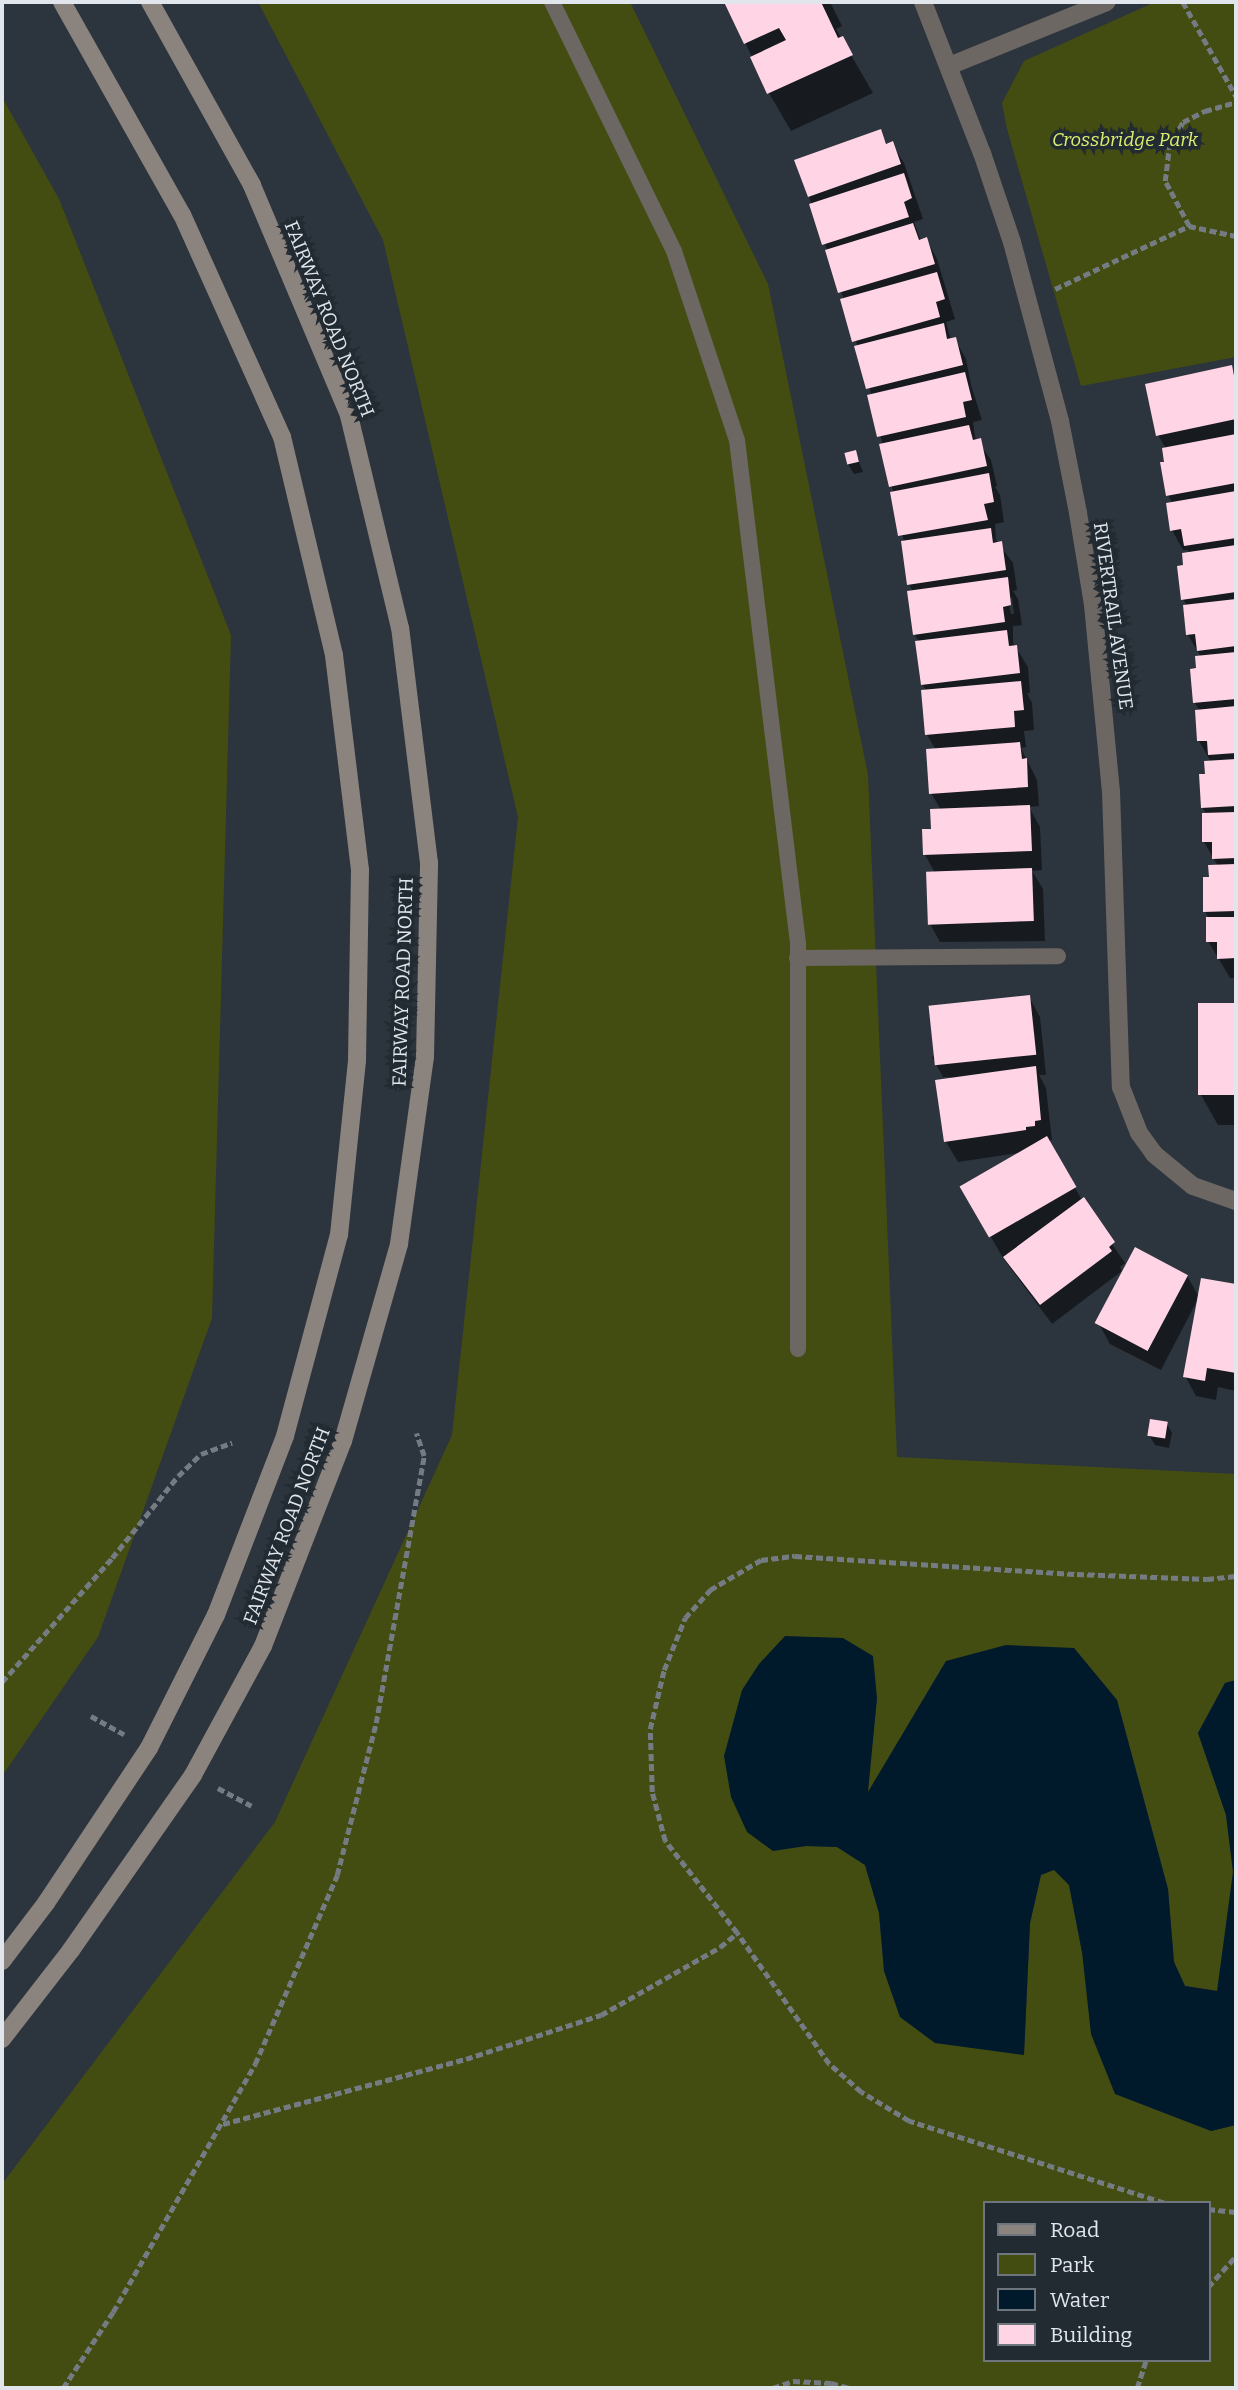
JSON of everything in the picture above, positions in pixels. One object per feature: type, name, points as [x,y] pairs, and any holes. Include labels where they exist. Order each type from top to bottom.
[{"type":"main road","name":"FAIRWAY ROAD NORTH","points":[[2,1961],[46,1903],[149,1748],[216,1615],[285,1436],[339,1236],[357,1059],[360,870],[334,655],[282,437],[182,215],[62,2]]},
{"type":"main road","name":"FAIRWAY ROAD NORTH","points":[[2,2039],[71,1950],[193,1775],[264,1646],[334,1467],[399,1244],[425,1057],[429,863],[400,628],[349,415],[252,185],[150,2]]},
{"type":"street","name":"RIVERTRAIL AVENUE","points":[[923,2],[982,153],[1029,302],[1060,421],[1078,513],[1104,698],[1111,791],[1121,1087],[1139,1133],[1154,1154],[1193,1186],[1236,1201]]},
{"type":"street","points":[[949,66],[1107,2]]},
{"type":"lane","points":[[552,2],[674,251],[737,440],[797,958],[798,1349]]},
{"type":"lane","points":[[797,958],[1058,956]]},
{"type":"path","points":[[1183,2],[1236,96]]},
{"type":"path","points":[[1189,226],[1166,181],[1169,146],[1183,122],[1205,111],[1236,102]]},
{"type":"path","points":[[1029,302],[1189,226],[1236,236]]},
{"type":"path","points":[[63,2388],[113,2312],[255,2064],[337,1875],[376,1723],[424,1456],[416,1433]]},
{"type":"path","points":[[2,1682],[112,1558],[178,1476],[201,1454],[232,1443]]},
{"type":"path","points":[[1158,2201],[909,2121],[861,2092],[828,2064],[737,1933],[665,1841],[652,1793],[650,1728],[664,1670],[685,1618],[709,1590],[761,1560],[795,1556],[1077,1574],[1207,1578],[1236,1576]]},
{"type":"path","points":[[2,1669],[8,1675]]},
{"type":"path","points":[[91,1716],[149,1748]]},
{"type":"path","points":[[193,1775],[251,1806]]},
{"type":"path","points":[[222,2125],[466,2059],[601,2015],[720,1947],[737,1933]]},
{"type":"path","points":[[1210,2209],[1236,2213]]},
{"type":"path","points":[[1210,2285],[1236,2256]]},
{"type":"path","points":[[1137,2388],[1145,2362]]},
{"type":"path","points":[[773,2388],[793,2381],[831,2383],[850,2388]]},
{"type":"green space","points":[[258,2],[630,2],[768,284],[868,775],[897,1457],[1236,1474],[1236,1680],[1225,1683],[1198,1733],[1226,1815],[1233,1872],[1218,1991],[1185,1986],[1174,1962],[1168,1889],[1117,1700],[1074,1648],[946,1661],[867,1794],[877,1698],[772,1850],[806,1846],[837,1847],[865,1865],[879,1913],[884,1971],[900,2017],[935,2043],[1024,2054],[1030,1923],[1041,1875],[1054,1869],[1069,1885],[1082,1952],[1211,2131],[1236,2125],[1236,2388],[2,2388],[2,2184],[275,1822],[452,1435],[518,817],[383,240]]},
{"type":"green space","name":"Crossbridge Park","points":[[1155,2],[1236,2],[1236,357],[1081,386],[1007,129],[1002,103],[1024,61]]},
{"type":"green space","points":[[2,97],[59,199],[231,635],[212,1318],[98,1637],[2,1776]]},
{"type":"water","points":[[785,1636],[843,1638],[873,1656],[877,1698],[868,1792],[946,1661],[1006,1645],[1074,1648],[1117,1700],[1168,1889],[1174,1962],[1185,1986],[1217,1991],[1233,1872],[1226,1815],[1198,1733],[1225,1683],[1236,1680],[1236,2125],[1211,2131],[1115,2094],[1091,2034],[1082,1952],[1069,1885],[1054,1870],[1041,1875],[1030,1923],[1024,2055],[935,2043],[900,2017],[884,1971],[879,1913],[865,1865],[837,1847],[806,1846],[773,1851],[747,1832],[731,1797],[724,1756],[742,1690],[759,1664]]},
{"type":"building","points":[[724,2],[821,2],[838,38],[843,36],[853,55],[767,94],[750,57],[786,40],[779,28],[744,44]]},
{"type":"building","points":[[881,129],[886,144],[893,141],[901,164],[808,197],[794,160]]},
{"type":"building","points":[[904,173],[912,198],[904,202],[909,217],[822,245],[809,204]]},
{"type":"building","points":[[913,223],[919,240],[927,237],[935,264],[838,293],[825,250]]},
{"type":"building","points":[[937,272],[945,299],[936,302],[940,317],[852,342],[840,299]]},
{"type":"building","points":[[944,323],[947,339],[956,337],[963,365],[866,389],[854,346]]},
{"type":"building","points":[[1232,365],[1236,386],[1236,419],[1156,436],[1145,384]]},
{"type":"building","points":[[965,372],[972,400],[963,402],[966,417],[877,437],[867,395]]},
{"type":"building","points":[[969,425],[973,440],[981,438],[987,466],[889,487],[879,444]]},
{"type":"building","points":[[1236,434],[1236,483],[1166,496],[1160,462],[1164,462],[1162,448]]},
{"type":"building","points":[[856,450],[859,462],[847,465],[844,453]]},
{"type":"building","points":[[989,473],[994,502],[984,504],[988,520],[898,536],[890,492]]},
{"type":"building","points":[[1236,491],[1236,538],[1184,546],[1181,529],[1170,531],[1166,503]]},
{"type":"building","points":[[991,528],[993,543],[1002,541],[1006,570],[907,585],[901,541]]},
{"type":"building","points":[[1236,545],[1236,592],[1181,600],[1177,566],[1183,565],[1182,553]]},
{"type":"building","points":[[1008,577],[1011,605],[1003,607],[1005,622],[913,635],[907,591]]},
{"type":"building","points":[[1236,599],[1236,646],[1197,651],[1195,634],[1186,635],[1183,605]]},
{"type":"building","points":[[1007,630],[1009,646],[1017,645],[1020,673],[921,685],[915,641]]},
{"type":"building","points":[[1236,652],[1236,699],[1193,703],[1190,669],[1196,668],[1195,656]]},
{"type":"building","points":[[1021,681],[1024,710],[1014,711],[1015,727],[925,735],[921,690]]},
{"type":"building","points":[[1236,706],[1236,753],[1208,755],[1207,741],[1197,741],[1195,710]]},
{"type":"building","points":[[1020,742],[1022,759],[1027,758],[1028,787],[929,794],[926,749]]},
{"type":"building","points":[[1236,759],[1236,806],[1201,808],[1199,774],[1205,774],[1204,761]]},
{"type":"building","points":[[1030,805],[1032,851],[923,855],[922,829],[931,829],[930,809]]},
{"type":"building","points":[[1236,812],[1236,858],[1212,859],[1212,842],[1202,842],[1202,813]]},
{"type":"building","points":[[1236,864],[1236,911],[1203,912],[1203,877],[1209,877],[1208,865]]},
{"type":"building","points":[[1032,868],[1034,921],[928,925],[926,872]]},
{"type":"building","points":[[1206,917],[1236,917],[1236,958],[1217,959],[1217,942],[1206,942]]},
{"type":"building","points":[[1030,995],[1036,1055],[935,1065],[929,1006]]},
{"type":"building","points":[[1198,1003],[1236,1003],[1236,1095],[1198,1095]]},
{"type":"building","points":[[1036,1066],[1041,1120],[1035,1121],[1035,1126],[1026,1127],[1026,1130],[944,1142],[935,1080]]},
{"type":"building","points":[[1047,1136],[1076,1187],[989,1238],[960,1186]]},
{"type":"building","points":[[1084,1197],[1115,1242],[1109,1247],[1112,1251],[1040,1305],[1003,1257]]},
{"type":"building","points":[[1135,1247],[1188,1275],[1148,1351],[1095,1323]]},
{"type":"building","points":[[1201,1278],[1236,1284],[1236,1373],[1207,1368],[1205,1381],[1183,1377]]},
{"type":"building","points":[[1150,1419],[1168,1422],[1165,1439],[1147,1436]]}]
